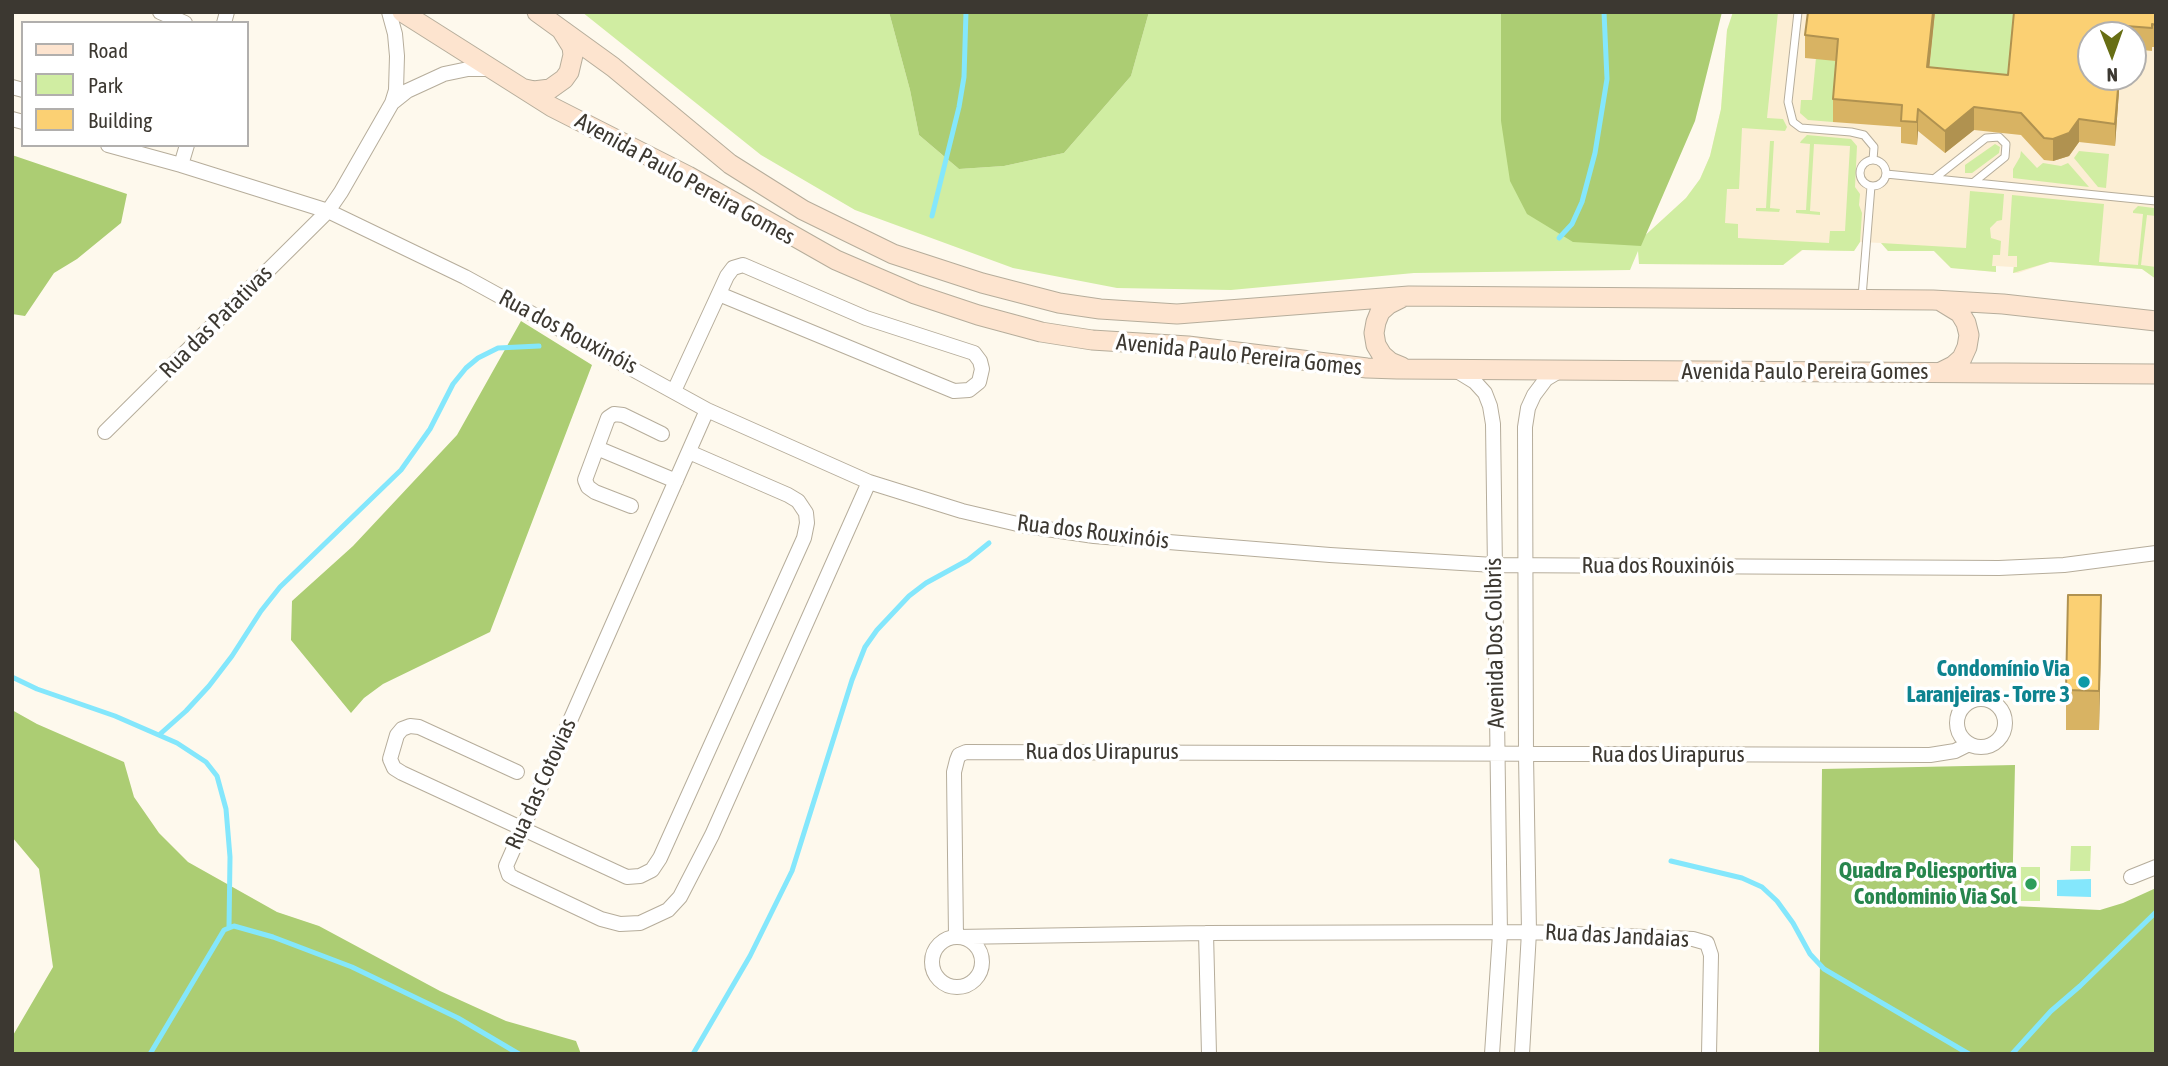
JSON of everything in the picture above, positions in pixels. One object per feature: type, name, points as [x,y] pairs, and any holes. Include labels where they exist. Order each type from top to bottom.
[{"type":"main road","name":"Avenida Paulo Pereira Gomes","points":[[401,12],[517,86],[688,176],[814,249],[888,283],[978,315],[1041,332],[1092,340],[1188,346],[1367,368],[2156,374]]},
{"type":"main road","name":"Avenida Paulo Pereira Gomes","points":[[537,12],[612,67],[707,147],[777,195],[893,254],[971,280],[1059,303],[1140,313],[1226,312],[1409,296],[1933,300],[2003,304],[2156,321]]},
{"type":"main road","points":[[517,86],[525,90],[542,91],[564,79],[572,64],[573,55],[567,37],[559,28]]},
{"type":"main road","points":[[1409,296],[1394,301],[1380,312],[1374,333],[1376,345],[1386,358],[1395,365],[1410,369]]},
{"type":"main road","points":[[1933,300],[1955,308],[1964,317],[1969,335],[1962,358],[1948,369],[1937,373]]},
{"type":"street","points":[[160,12],[180,21]]},
{"type":"street","points":[[389,12],[395,34],[398,68],[392,103]]},
{"type":"street","points":[[392,103],[407,91],[444,74],[468,69],[490,69]]},
{"type":"street","name":"Rua das Patativas","points":[[105,432],[328,211],[392,103]]},
{"type":"street","name":"Rua dos Rouxinóis","points":[[115,147],[328,211],[465,277],[707,410],[869,482],[962,511],[1026,526],[1094,536],[1494,565],[1999,568],[2064,565],[2156,553]]},
{"type":"street","points":[[181,165],[186,147]]},
{"type":"street","points":[[674,391],[719,295],[733,268],[743,265],[866,318],[974,353],[982,369],[979,382],[968,390],[954,391],[719,295]]},
{"type":"street","name":"Avenida Dos Colibris","points":[[1453,369],[1475,382],[1485,393],[1492,412],[1500,934],[1492,1054]]},
{"type":"street","name":"Avenida Dos Colibris","points":[[1522,1054],[1529,932],[1526,420],[1528,408],[1537,389],[1546,379],[1561,370]]},
{"type":"street","name":"Rua das Cotovias","points":[[707,410],[506,866],[509,875],[514,878],[601,919],[621,924],[640,923],[668,910],[680,897],[712,835],[869,482]]},
{"type":"street","points":[[631,506],[588,487],[585,480],[608,418],[614,414],[624,415],[663,433]]},
{"type":"street","points":[[597,449],[676,481]]},
{"type":"street","points":[[517,772],[419,727],[410,726],[397,735],[390,759],[394,768],[402,773],[627,877],[640,876],[652,870],[660,858],[804,538],[807,523],[806,513],[798,501],[788,495],[688,452]]},
{"type":"street","name":"Rua dos Uirapurus","points":[[1500,934],[1206,933],[956,937],[954,772],[959,755],[966,752],[1930,755],[1955,751],[1969,744]]},
{"type":"street","points":[[2131,877],[2156,867]]},
{"type":"street","name":"Rua das Jandaias","points":[[1500,934],[1529,932],[1693,939],[1707,943],[1711,955],[1709,1054]]},
{"type":"street","points":[[1206,933],[1209,1054]]},
{"type":"lane","points":[[1798,12],[1788,102],[1793,122],[1801,128],[1864,135],[1874,147],[1873,160]]},
{"type":"lane","points":[[1935,179],[1986,138],[1999,137],[2006,144],[2005,157],[1973,183]]},
{"type":"lane","points":[[1873,160],[1881,163],[1885,174],[1880,184],[1871,186],[1862,181],[1860,173],[1862,165],[1873,160]]},
{"type":"lane","points":[[1885,174],[2156,201]]},
{"type":"lane","points":[[1861,300],[1871,186]]},
{"type":"shaded area","points":[[1733,12],[2156,12],[2156,279],[2142,269],[2050,262],[2018,273],[2013,273],[2013,267],[1996,266],[1996,272],[1951,268],[1934,251],[1888,251],[1881,243],[1860,242],[1854,251],[1803,250],[1783,265],[1639,264],[1639,241],[1686,198],[1700,179],[1710,156],[1721,109],[1727,30]]},
{"type":"green space","points":[[582,12],[889,12],[919,135],[959,169],[1004,166],[1064,153],[1131,76],[1149,12],[1501,12],[1501,121],[1639,241],[1686,198],[1700,179],[1710,156],[1721,109],[1727,30],[1733,12],[1778,12],[1767,118],[1783,119],[1787,127],[1785,131],[1742,128],[1739,189],[1727,189],[1725,223],[1738,224],[1738,238],[1829,243],[1830,231],[1845,231],[1850,146],[1814,144],[1810,211],[1820,212],[1820,215],[1796,213],[1796,210],[1806,210],[1810,144],[1800,143],[1807,135],[1851,139],[1857,146],[1855,187],[1860,194],[1859,205],[1862,213],[1860,242],[1854,251],[1802,250],[1783,265],[1639,264],[1638,251],[1630,270],[1414,273],[1231,290],[1117,288],[1013,268],[855,210],[761,155]]},
{"type":"green space","points":[[889,12],[1149,12],[1131,76],[1064,153],[1004,166],[959,169],[919,135]]},
{"type":"green space","points":[[1501,12],[1722,12],[1695,121],[1641,246],[1573,242],[1527,214],[1510,181],[1501,121]]},
{"type":"green space","points":[[1935,12],[2016,12],[2008,97],[1927,90]]},
{"type":"green space","points":[[1817,47],[1839,49],[1833,122],[1808,120],[1800,113],[1801,100],[1812,100]]},
{"type":"green space","points":[[1770,141],[1774,141],[1770,208],[1780,209],[1779,212],[1756,211],[1756,208],[1766,208]]},
{"type":"green space","points":[[1995,144],[2000,147],[1999,153],[1972,173],[1965,173],[1965,165]]},
{"type":"green space","points":[[2021,151],[2037,168],[2043,163],[2061,166],[2068,163],[2089,187],[2013,178],[2013,169]]},
{"type":"green space","points":[[2079,151],[2109,154],[2106,188],[2098,187],[2074,158]]},
{"type":"green space","points":[[12,155],[127,194],[121,223],[77,259],[54,273],[25,316],[12,314]]},
{"type":"green space","points":[[1970,191],[2004,194],[2002,220],[1990,228],[1991,238],[2001,241],[2000,255],[1993,255],[1992,266],[1996,266],[1996,272],[1951,268],[1934,251],[1888,251],[1881,243],[1966,248]]},
{"type":"green space","points":[[2012,195],[2104,204],[2099,262],[2138,265],[2143,214],[2133,211],[2138,206],[2154,208],[2156,216],[2147,215],[2141,265],[2156,267],[2156,279],[2142,269],[2050,262],[2013,273],[2014,267],[2017,267],[2017,256],[2008,256]]},
{"type":"green space","points":[[521,321],[592,365],[490,632],[383,684],[364,698],[351,713],[291,640],[292,601],[353,546],[457,435]]},
{"type":"green space","points":[[12,710],[37,724],[124,762],[134,797],[159,833],[188,862],[277,912],[319,926],[440,991],[506,1021],[576,1041],[581,1054],[12,1054],[12,1037],[53,967],[39,869],[12,837]]},
{"type":"green space","points":[[2015,765],[2012,906],[2100,910],[2156,888],[2156,1054],[1819,1054],[1822,769]]},
{"type":"green space","points":[[2071,846],[2091,846],[2090,871],[2070,871]]},
{"type":"green space","name":"Quadra Poliesportiva Condominio Via Sol","points":[[2021,867],[2040,867],[2040,901],[2021,901]]},
{"type":"water","points":[[2091,879],[2091,897],[2057,896],[2057,880]]},
{"type":"building","points":[[1808,12],[1933,12],[1927,67],[2008,75],[2014,12],[2156,12],[2156,25],[2152,24],[2152,28],[2147,28],[2147,21],[2077,21],[2077,91],[2118,91],[2115,124],[2079,119],[2069,133],[2053,139],[2044,138],[2021,113],[1974,107],[1945,131],[1918,109],[1917,122],[1901,121],[1902,105],[1833,99],[1838,39],[1805,35]]},
{"type":"building","points":[[2068,595],[2101,595],[2099,691],[2066,690]]},
{"type":"waterway","points":[[932,216],[959,107],[964,77],[966,12]]},
{"type":"waterway","points":[[1559,238],[1572,224],[1582,202],[1595,153],[1607,79],[1604,12]]},
{"type":"waterway","points":[[159,735],[209,686],[280,587],[401,470],[430,429],[453,384],[466,368],[478,358],[498,348],[539,346]]},
{"type":"waterway","points":[[693,1054],[750,956],[792,871],[852,680],[865,647],[909,596],[926,583],[968,560],[989,543]]},
{"type":"waterway","points":[[12,677],[177,743],[206,762],[217,776],[226,809],[230,857],[229,927]]},
{"type":"waterway","points":[[1671,861],[1742,878],[1762,887],[1777,901],[1810,954],[1824,969],[1969,1054]]},
{"type":"waterway","points":[[2012,1054],[2051,1011],[2156,912]]},
{"type":"waterway","points":[[150,1054],[224,930],[234,926],[273,937],[352,967],[458,1018],[519,1054]]},
{"type":"place","name":"Condomínio Via Laranjeiras - Torre 3","points":[[2084,682]]},
{"type":"place","name":"Quadra Poliesportiva Condominio Via Sol","points":[[2031,884]]}]
